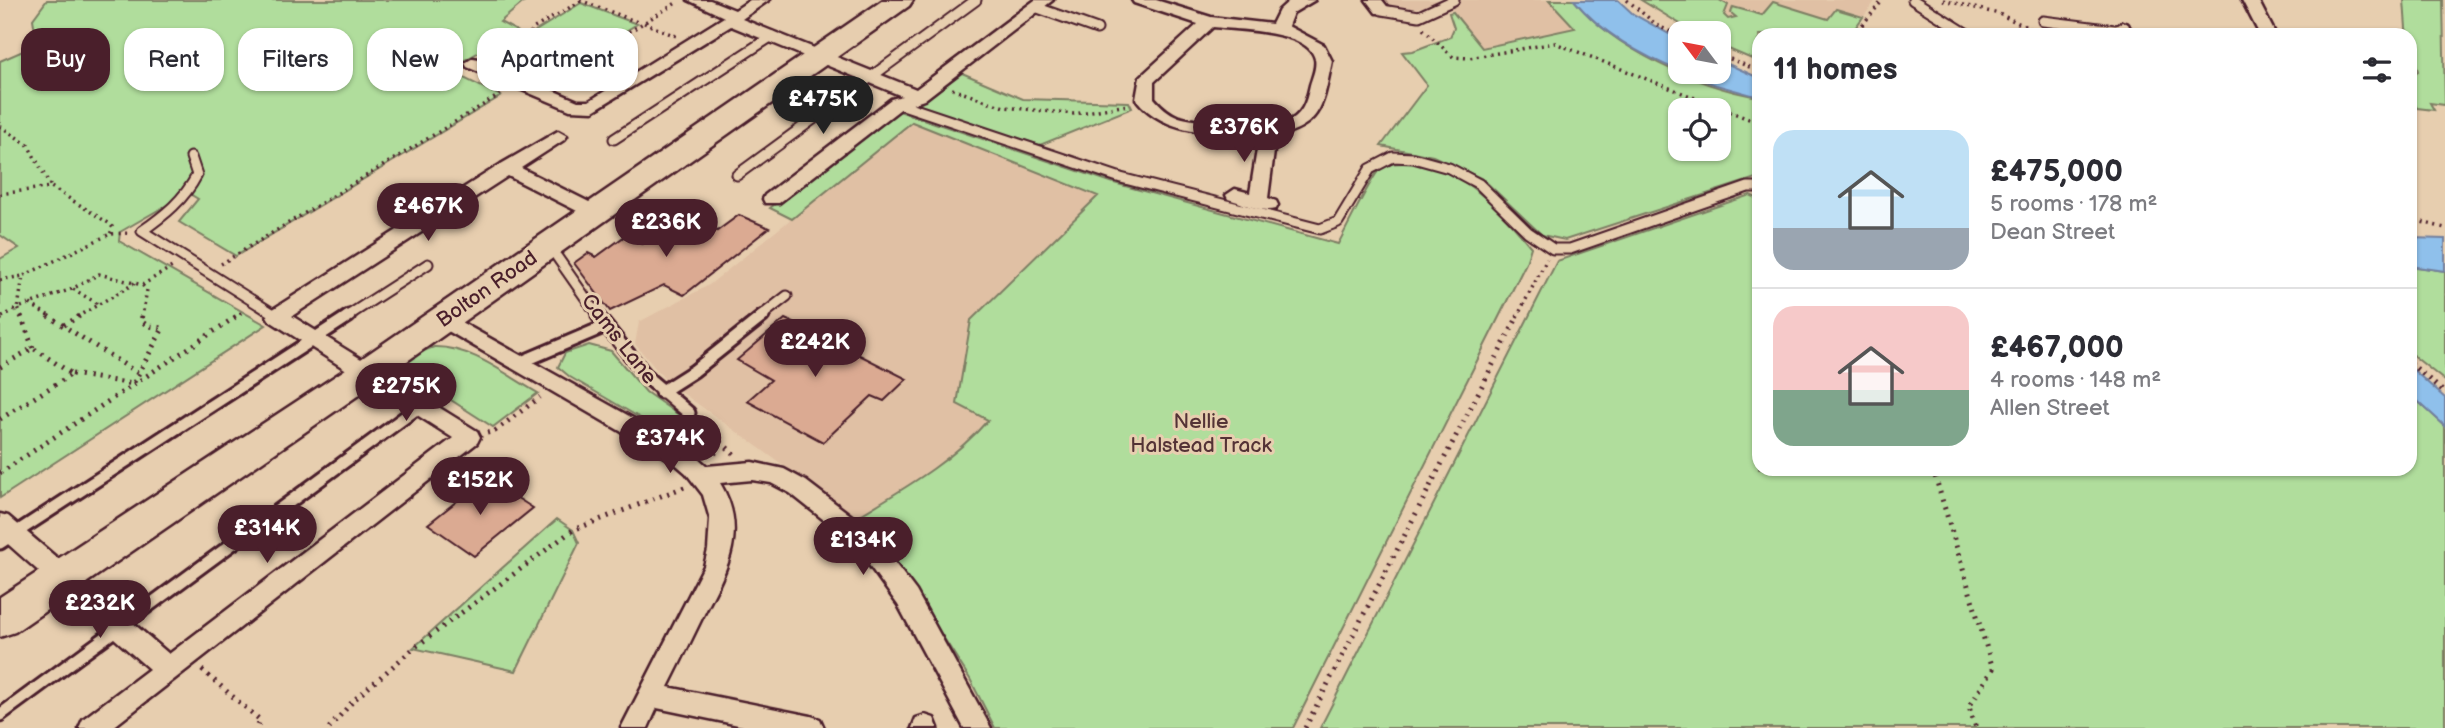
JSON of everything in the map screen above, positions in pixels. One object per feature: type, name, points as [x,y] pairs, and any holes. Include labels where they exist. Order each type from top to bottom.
[{"type":"main road","name":"Bolton Road","points":[[0,619],[367,372],[900,0]]},
{"type":"street","points":[[696,0],[772,36],[918,96]]},
{"type":"street","points":[[638,80],[761,0]]},
{"type":"street","points":[[1140,0],[1172,5],[1209,22],[1279,29],[1305,39],[1318,48],[1324,61],[1314,107],[1306,118],[1290,128],[1268,133],[1177,122],[1159,114],[1147,100],[1146,81],[1209,22]]},
{"type":"street","points":[[1279,29],[1283,12],[1297,2],[1307,0]]},
{"type":"street","points":[[2250,0],[2264,28]]},
{"type":"street","points":[[772,199],[897,103],[918,96],[1040,4]]},
{"type":"street","points":[[543,91],[584,107],[602,103],[621,91]]},
{"type":"street","points":[[1235,195],[1265,204],[1268,133]]},
{"type":"street","points":[[92,728],[469,437],[277,316],[558,136]]},
{"type":"street","points":[[507,169],[596,213]]},
{"type":"street","points":[[443,319],[670,449],[705,477],[723,514],[724,539],[716,567],[634,728]]},
{"type":"street","points":[[705,477],[752,471],[776,475],[798,487],[860,536],[906,598],[978,728]]},
{"type":"street","points":[[4,534],[62,577],[120,628],[176,663]]},
{"type":"street","points":[[650,695],[811,728]]},
{"type":"lane","points":[[737,175],[976,0]]},
{"type":"lane","points":[[1378,5],[1419,16],[1454,0]]},
{"type":"lane","points":[[1913,0],[1957,28]]},
{"type":"lane","points":[[1040,4],[1097,29]]},
{"type":"lane","points":[[2043,21],[2095,28]]},
{"type":"lane","points":[[614,139],[772,36]]},
{"type":"lane","points":[[897,103],[1121,178],[1320,229],[1338,222],[1370,169],[1393,156],[1449,168],[1479,184],[1528,232],[1553,249],[1570,248],[1752,187]]},
{"type":"lane","points":[[191,157],[197,175],[188,194],[178,206],[142,231],[277,316]]},
{"type":"lane","name":"Cams Lane","points":[[557,257],[641,374],[688,413]]},
{"type":"lane","points":[[4,534],[428,264]]},
{"type":"lane","points":[[660,392],[694,371],[787,296]]},
{"type":"lane","points":[[519,363],[606,326]]},
{"type":"lane","points":[[0,715],[420,406]]},
{"type":"path","points":[[635,28],[682,0]]},
{"type":"path","points":[[1627,0],[1658,26],[1668,31]]},
{"type":"path","points":[[1860,28],[1883,0]]},
{"type":"path","points":[[1942,0],[2014,19],[2028,28]]},
{"type":"path","points":[[534,28],[580,1],[693,44]]},
{"type":"path","points":[[1436,42],[1453,57],[1469,58],[1555,43],[1752,120]]},
{"type":"path","points":[[1731,59],[1752,68]]},
{"type":"path","points":[[935,82],[1004,107],[1074,114],[1147,100]]},
{"type":"path","points":[[208,272],[501,94],[498,91]]},
{"type":"path","points":[[0,126],[28,145],[51,187],[110,224],[113,228],[110,234]]},
{"type":"path","points":[[0,194],[51,187]]},
{"type":"path","points":[[2417,221],[2445,228]]},
{"type":"path","points":[[0,280],[23,276],[110,234],[142,231]]},
{"type":"path","points":[[1305,728],[1553,249]]},
{"type":"path","points":[[142,285],[186,258]]},
{"type":"path","points":[[0,319],[18,307],[72,289],[99,275],[142,285],[147,290],[141,321],[148,326],[163,328],[133,384]]},
{"type":"path","points":[[23,276],[18,307],[33,348],[72,374],[133,384]]},
{"type":"path","points":[[64,325],[135,283]]},
{"type":"path","points":[[72,289],[99,305]]},
{"type":"path","points":[[0,473],[256,302]]},
{"type":"path","points":[[29,304],[139,374]]},
{"type":"path","points":[[0,367],[33,348]]},
{"type":"path","points":[[2417,369],[2445,393]]},
{"type":"path","points":[[0,419],[72,374]]},
{"type":"path","points":[[469,437],[495,431],[556,384]]},
{"type":"path","points":[[329,728],[354,700],[414,648],[573,530],[705,477],[721,442],[688,413]]},
{"type":"path","points":[[1935,476],[1993,669],[1969,707],[1976,728]]},
{"type":"path","points":[[176,663],[260,720],[257,728]]},
{"type":"shaded area","points":[[1363,0],[1549,0],[1576,27],[1481,48],[1446,3],[1374,15]]},
{"type":"shaded area","points":[[1641,0],[1876,0],[1855,28],[1752,28],[1752,59],[1731,50],[1731,21],[1675,21]]},
{"type":"shaded area","points":[[912,122],[1098,196],[971,320],[989,419],[967,445],[936,468],[852,520],[793,472],[667,382],[635,344],[639,322],[709,285]]},
{"type":"green space","points":[[47,0],[526,0],[500,22],[511,28],[477,28],[477,53],[463,61],[463,28],[367,28],[367,91],[463,91],[463,78],[477,84],[477,91],[491,91],[501,96],[236,256],[179,222],[198,199],[188,193],[120,232],[119,241],[266,325],[0,498],[0,259],[19,248],[0,235],[0,61],[21,52],[21,91],[110,91],[110,28],[34,28],[33,19]]},
{"type":"green space","points":[[1549,0],[1574,0],[1611,34],[1668,68],[1668,84],[1707,84],[1752,96],[1752,179],[1565,240],[1542,235],[1483,179],[1433,156],[1381,146],[1427,85],[1402,52],[1413,51],[1450,37],[1454,28],[1449,13],[1453,12],[1482,48],[1575,28]]},
{"type":"green space","points":[[1641,0],[1719,0],[1728,5],[1724,15],[1728,19],[1736,17],[1731,13],[1733,7],[1762,15],[1773,2],[1828,19],[1836,9],[1863,17],[1855,28],[1752,28],[1752,59],[1731,50],[1731,21],[1675,21]]},
{"type":"green space","points":[[2404,0],[2443,0],[2445,105],[2430,103],[2434,110],[2417,108],[2417,28],[2406,28]]},
{"type":"green space","points":[[581,3],[637,24],[631,28],[540,28]]},
{"type":"green space","points":[[962,73],[1023,99],[1129,102],[1132,108],[1040,145],[916,107]]},
{"type":"green space","name":"Nellie Halstead Track","points":[[896,110],[1114,183],[1338,244],[1380,169],[1399,163],[1430,166],[1448,173],[1479,193],[1531,247],[1526,263],[1293,728],[995,728],[970,679],[931,618],[852,520],[942,463],[988,420],[957,404],[971,320],[1098,196],[912,122],[792,219],[770,208]]},
{"type":"green space","points":[[1752,196],[1752,476],[2417,476],[2417,400],[2445,426],[2445,728],[1320,728],[1557,261]]},
{"type":"green space","points":[[2417,267],[2445,271],[2445,381],[2417,359]]},
{"type":"green space","points":[[589,345],[611,351],[646,392],[686,420],[654,426],[570,377],[558,367],[565,353]]},
{"type":"green space","points":[[434,347],[475,356],[538,393],[493,427],[398,366],[415,354]]},
{"type":"green space","points":[[557,519],[573,530],[579,543],[516,671],[413,648]]},
{"type":"water","points":[[1574,0],[1618,0],[1633,14],[1668,33],[1668,66],[1623,42],[1584,12]]},
{"type":"water","points":[[1731,65],[1752,75],[1752,95],[1713,84],[1731,84]]},
{"type":"water","points":[[2417,238],[2445,239],[2445,271],[2417,267]]},
{"type":"water","points":[[2417,373],[2445,398],[2445,426],[2417,400]]},
{"type":"building","points":[[682,214],[717,231],[739,215],[769,228],[684,295],[664,285],[610,311],[574,263],[588,253],[596,257],[625,236],[642,244]]},
{"type":"building","points":[[785,319],[907,379],[884,401],[872,396],[823,442],[747,401],[771,380],[737,360]]},
{"type":"building","points":[[486,478],[533,508],[474,556],[428,524]]}]
